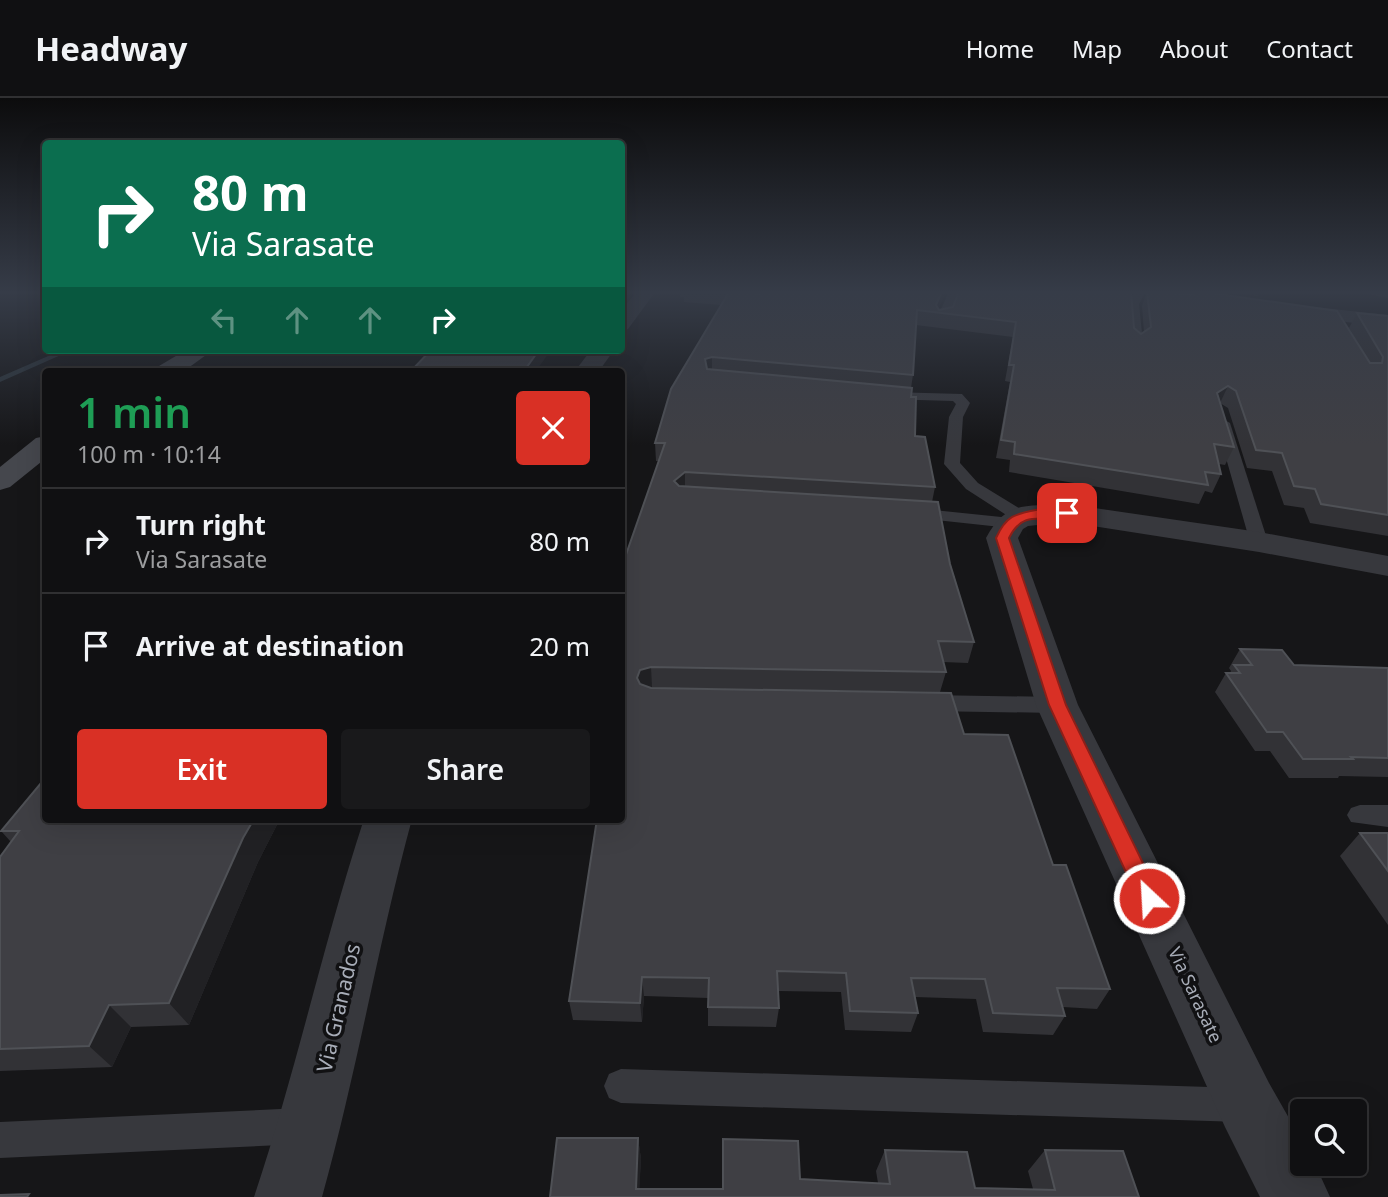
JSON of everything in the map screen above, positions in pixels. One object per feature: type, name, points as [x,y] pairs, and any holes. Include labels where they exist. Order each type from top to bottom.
[{"type":"main road","points":[[172,368],[195,354]]},
{"type":"main road","points":[[0,481],[42,447]]},
{"type":"street","points":[[589,368],[600,354]]},
{"type":"street","points":[[1015,520],[1041,513],[1067,513],[1259,542],[1388,566]]},
{"type":"street","name":"Via Sarasate","points":[[1015,520],[1002,538],[1058,705],[1247,1105],[1296,1197]]},
{"type":"street","name":"Via Granados","points":[[288,1197],[312,1126],[369,878],[387,823]]},
{"type":"lane","points":[[877,395],[918,399],[957,397],[962,403],[956,417],[952,464],[972,486],[1015,520]]},
{"type":"lane","points":[[1219,409],[1259,542]]},
{"type":"lane","points":[[901,512],[1015,520]]},
{"type":"lane","points":[[904,702],[1058,705]]},
{"type":"lane","points":[[1360,816],[1388,816]]},
{"type":"lane","points":[[621,1087],[1247,1105]]},
{"type":"lane","points":[[0,1140],[312,1126]]},
{"type":"building","points":[[699,342],[915,342],[913,375],[712,357],[705,359],[707,369],[912,388],[911,397],[916,397],[915,436],[925,437],[935,487],[685,472],[674,481],[679,486],[938,502],[950,564],[974,642],[938,641],[946,672],[651,667],[640,670],[637,678],[640,684],[651,688],[951,693],[964,734],[1008,735],[1053,865],[1066,865],[1110,989],[1057,988],[1065,1016],[993,1013],[985,979],[911,978],[918,1013],[850,1011],[846,973],[777,971],[779,1008],[708,1007],[709,978],[642,977],[640,1003],[569,1001],[596,823],[625,823],[625,558],[665,443],[655,443],[671,389]]},
{"type":"building","points":[[1013,342],[1357,342],[1370,363],[1382,363],[1383,357],[1374,342],[1388,342],[1388,515],[1321,504],[1315,489],[1294,486],[1282,453],[1256,450],[1236,391],[1228,386],[1217,393],[1234,447],[1214,444],[1221,474],[1205,472],[1208,485],[1014,454],[1015,442],[1001,440],[1014,365],[1009,365]]},
{"type":"building","points":[[427,354],[536,354],[526,368],[414,368]]},
{"type":"building","points":[[1240,649],[1282,650],[1294,665],[1388,668],[1388,758],[1303,759],[1283,732],[1267,732],[1226,673],[1240,673],[1234,665],[1252,665]]},
{"type":"building","points":[[42,782],[42,823],[252,823],[169,1003],[109,1005],[89,1046],[0,1049],[0,857],[19,831],[1,831]]},
{"type":"building","points":[[1360,833],[1388,833],[1388,871]]},
{"type":"building","points":[[557,1138],[638,1138],[636,1189],[723,1189],[723,1139],[798,1141],[800,1179],[890,1184],[885,1150],[967,1152],[975,1188],[1055,1190],[1045,1150],[1123,1151],[1139,1197],[550,1197]]},
{"type":"building","points":[[29,1194],[27,1197],[0,1197],[0,1195]]},
{"type":"waterway","points":[[0,380],[59,354]]},
{"type":"route","points":[[1067,513],[1041,513],[1021,517],[1010,523],[1002,538],[1058,705],[1149,898]]}]
